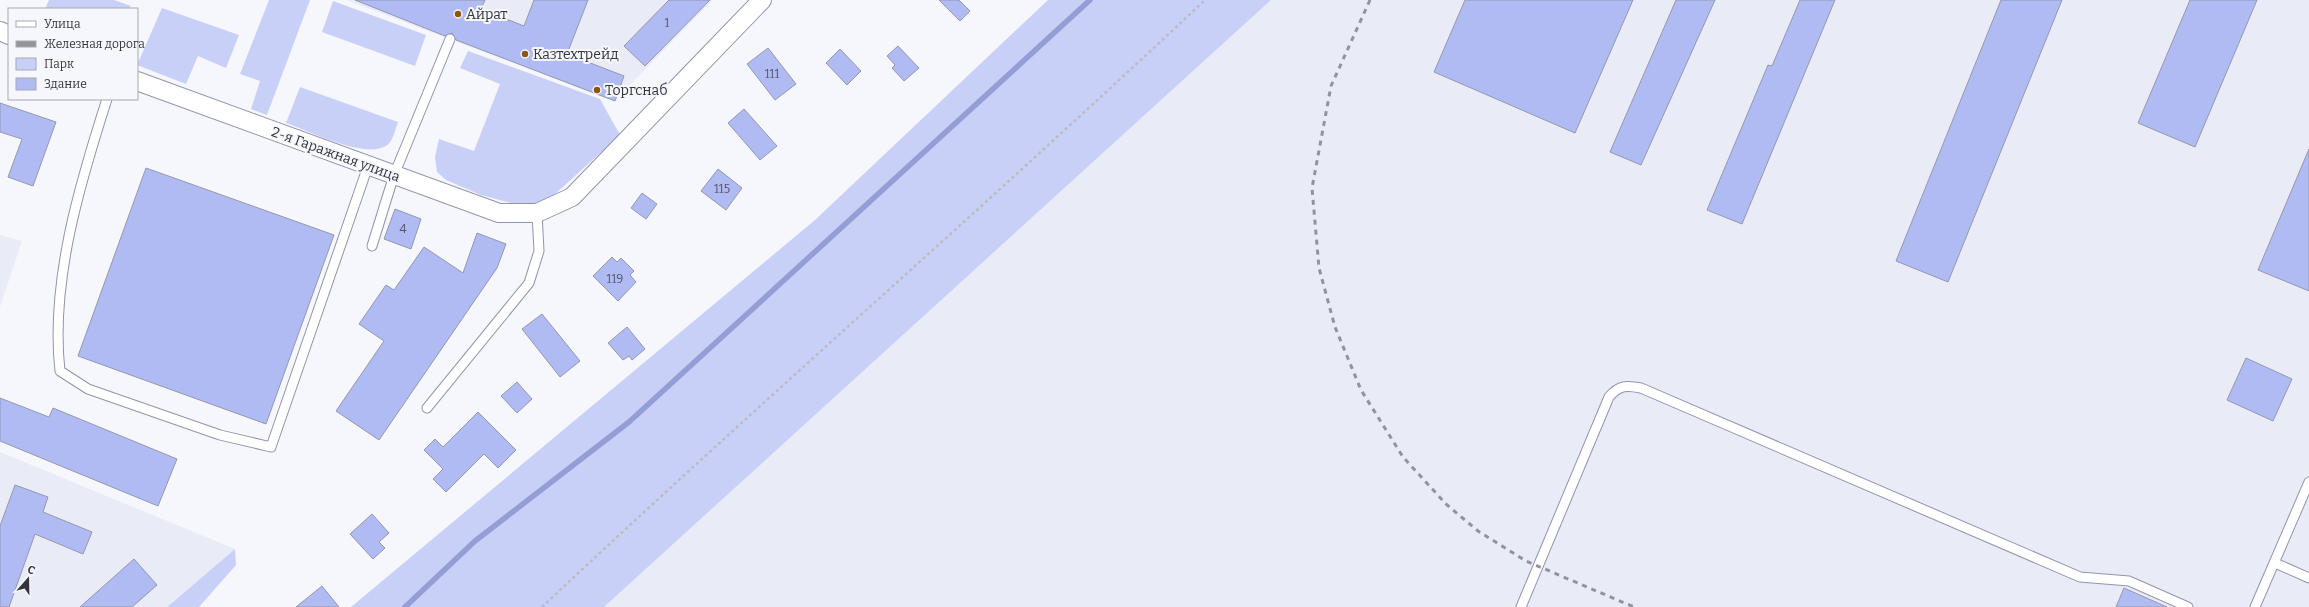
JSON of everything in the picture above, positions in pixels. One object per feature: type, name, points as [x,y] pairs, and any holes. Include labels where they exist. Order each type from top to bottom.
[{"type":"street","points":[[537,213],[572,198],[762,0]]},
{"type":"street","name":"2-я Гаражная улица","points":[[138,81],[499,213],[537,213]]},
{"type":"lane","points":[[372,246],[394,175],[450,39]]},
{"type":"lane","points":[[107,100],[71,224],[65,263],[57,347],[60,371],[88,389],[227,437],[271,448],[368,166]]},
{"type":"lane","points":[[427,408],[529,283],[539,251],[537,213]]},
{"type":"lane","points":[[1521,607],[1610,397],[1616,389],[1628,385],[1641,388],[2080,577],[2129,581],[2188,607]]},
{"type":"lane","points":[[2256,607],[2309,482]]},
{"type":"lane","points":[[2275,563],[2309,578]]},
{"type":"path","points":[[542,607],[640,515],[1067,130],[1205,0]]},
{"type":"shaded area","points":[[346,0],[713,0],[614,101]]},
{"type":"shaded area","points":[[1271,0],[2309,0],[2309,607],[604,607]]},
{"type":"shaded area","points":[[0,235],[22,241],[0,307]]},
{"type":"shaded area","points":[[0,452],[235,549],[166,607],[0,607]]},
{"type":"green space","points":[[49,0],[114,0],[131,6],[130,8],[45,8]]},
{"type":"green space","points":[[269,0],[310,0],[267,115],[251,109],[260,81],[240,74]]},
{"type":"green space","points":[[1048,0],[1271,0],[604,607],[351,607],[815,220]]},
{"type":"green space","points":[[333,1],[426,35],[415,66],[322,32]]},
{"type":"green space","points":[[162,8],[239,35],[226,68],[198,56],[186,84],[138,65]]},
{"type":"green space","points":[[468,51],[600,99],[620,135],[554,195],[536,203],[518,205],[481,195],[446,180],[437,172],[435,157],[439,139],[474,151],[500,84],[460,68]]},
{"type":"green space","points":[[300,87],[398,122],[394,136],[386,146],[376,149],[364,149],[351,147],[336,142],[286,123]]},
{"type":"green space","points":[[235,549],[236,565],[199,607],[167,607]]},
{"type":"building","points":[[355,0],[485,0],[481,9],[524,26],[534,0],[588,0],[567,54],[624,76],[615,101],[456,40],[452,33],[445,36]]},
{"type":"building","points":[[669,0],[710,0],[645,66],[624,46]]},
{"type":"building","points":[[939,0],[959,0],[970,11],[960,21]]},
{"type":"building","points":[[1465,0],[1633,0],[1575,133],[1434,72]]},
{"type":"building","points":[[1676,0],[1715,0],[1641,165],[1610,152]]},
{"type":"building","points":[[1800,0],[1835,0],[1742,224],[1707,210],[1768,65],[1772,66]]},
{"type":"building","points":[[2001,0],[2062,0],[1948,282],[1896,261]]},
{"type":"building","points":[[2190,0],[2257,0],[2195,147],[2138,123]]},
{"type":"building","points":[[898,46],[919,68],[904,81],[892,68],[895,65],[887,56]]},
{"type":"building","points":[[768,48],[796,84],[775,100],[747,64]]},
{"type":"building","points":[[840,49],[861,71],[847,85],[826,63]]},
{"type":"building","points":[[0,103],[56,122],[33,186],[8,177],[22,139],[0,132]]},
{"type":"building","points":[[744,109],[777,146],[760,160],[728,123]]},
{"type":"building","points":[[2309,149],[2309,291],[2258,270]]},
{"type":"building","points":[[146,168],[334,235],[266,424],[78,356]]},
{"type":"building","points":[[718,169],[742,188],[726,210],[701,191]]},
{"type":"building","points":[[642,193],[657,204],[646,219],[631,208]]},
{"type":"building","points":[[395,209],[421,219],[411,249],[384,239]]},
{"type":"building","points":[[477,233],[506,244],[497,268],[379,440],[336,411],[384,341],[359,324],[386,285],[394,290],[424,247],[463,273]]},
{"type":"building","points":[[612,257],[617,262],[621,258],[634,271],[630,275],[636,282],[618,301],[593,276]]},
{"type":"building","points":[[542,314],[580,361],[560,377],[522,329]]},
{"type":"building","points":[[627,327],[645,349],[632,360],[629,356],[623,360],[608,343]]},
{"type":"building","points":[[2246,358],[2292,379],[2273,421],[2227,400]]},
{"type":"building","points":[[517,382],[532,399],[517,413],[501,396]]},
{"type":"building","points":[[0,398],[49,417],[53,408],[177,459],[158,506],[0,441]]},
{"type":"building","points":[[478,412],[516,450],[498,468],[484,454],[446,492],[433,479],[443,469],[424,450],[435,439],[443,447]]},
{"type":"building","points":[[15,485],[48,497],[43,512],[92,532],[83,554],[35,534],[9,607],[0,607],[0,526]]},
{"type":"building","points":[[372,514],[389,533],[379,542],[385,548],[373,559],[350,534]]},
{"type":"building","points":[[134,559],[157,585],[132,607],[80,607]]},
{"type":"building","points":[[322,586],[339,607],[296,607]]},
{"type":"building","points":[[2124,588],[2167,607],[2116,607]]},
{"type":"waterway","points":[[405,607],[475,541],[629,422],[1090,0]]},
{"type":"railway","points":[[1370,0],[1331,86],[1312,188],[1319,268],[1335,327],[1361,390],[1403,457],[1446,504],[1478,531],[1526,561],[1634,607]]},
{"type":"place","name":"Айрат","points":[[458,14]]},
{"type":"place","name":"Казтехтрейд","points":[[525,54]]},
{"type":"place","name":"Торгснаб","points":[[597,90]]}]
